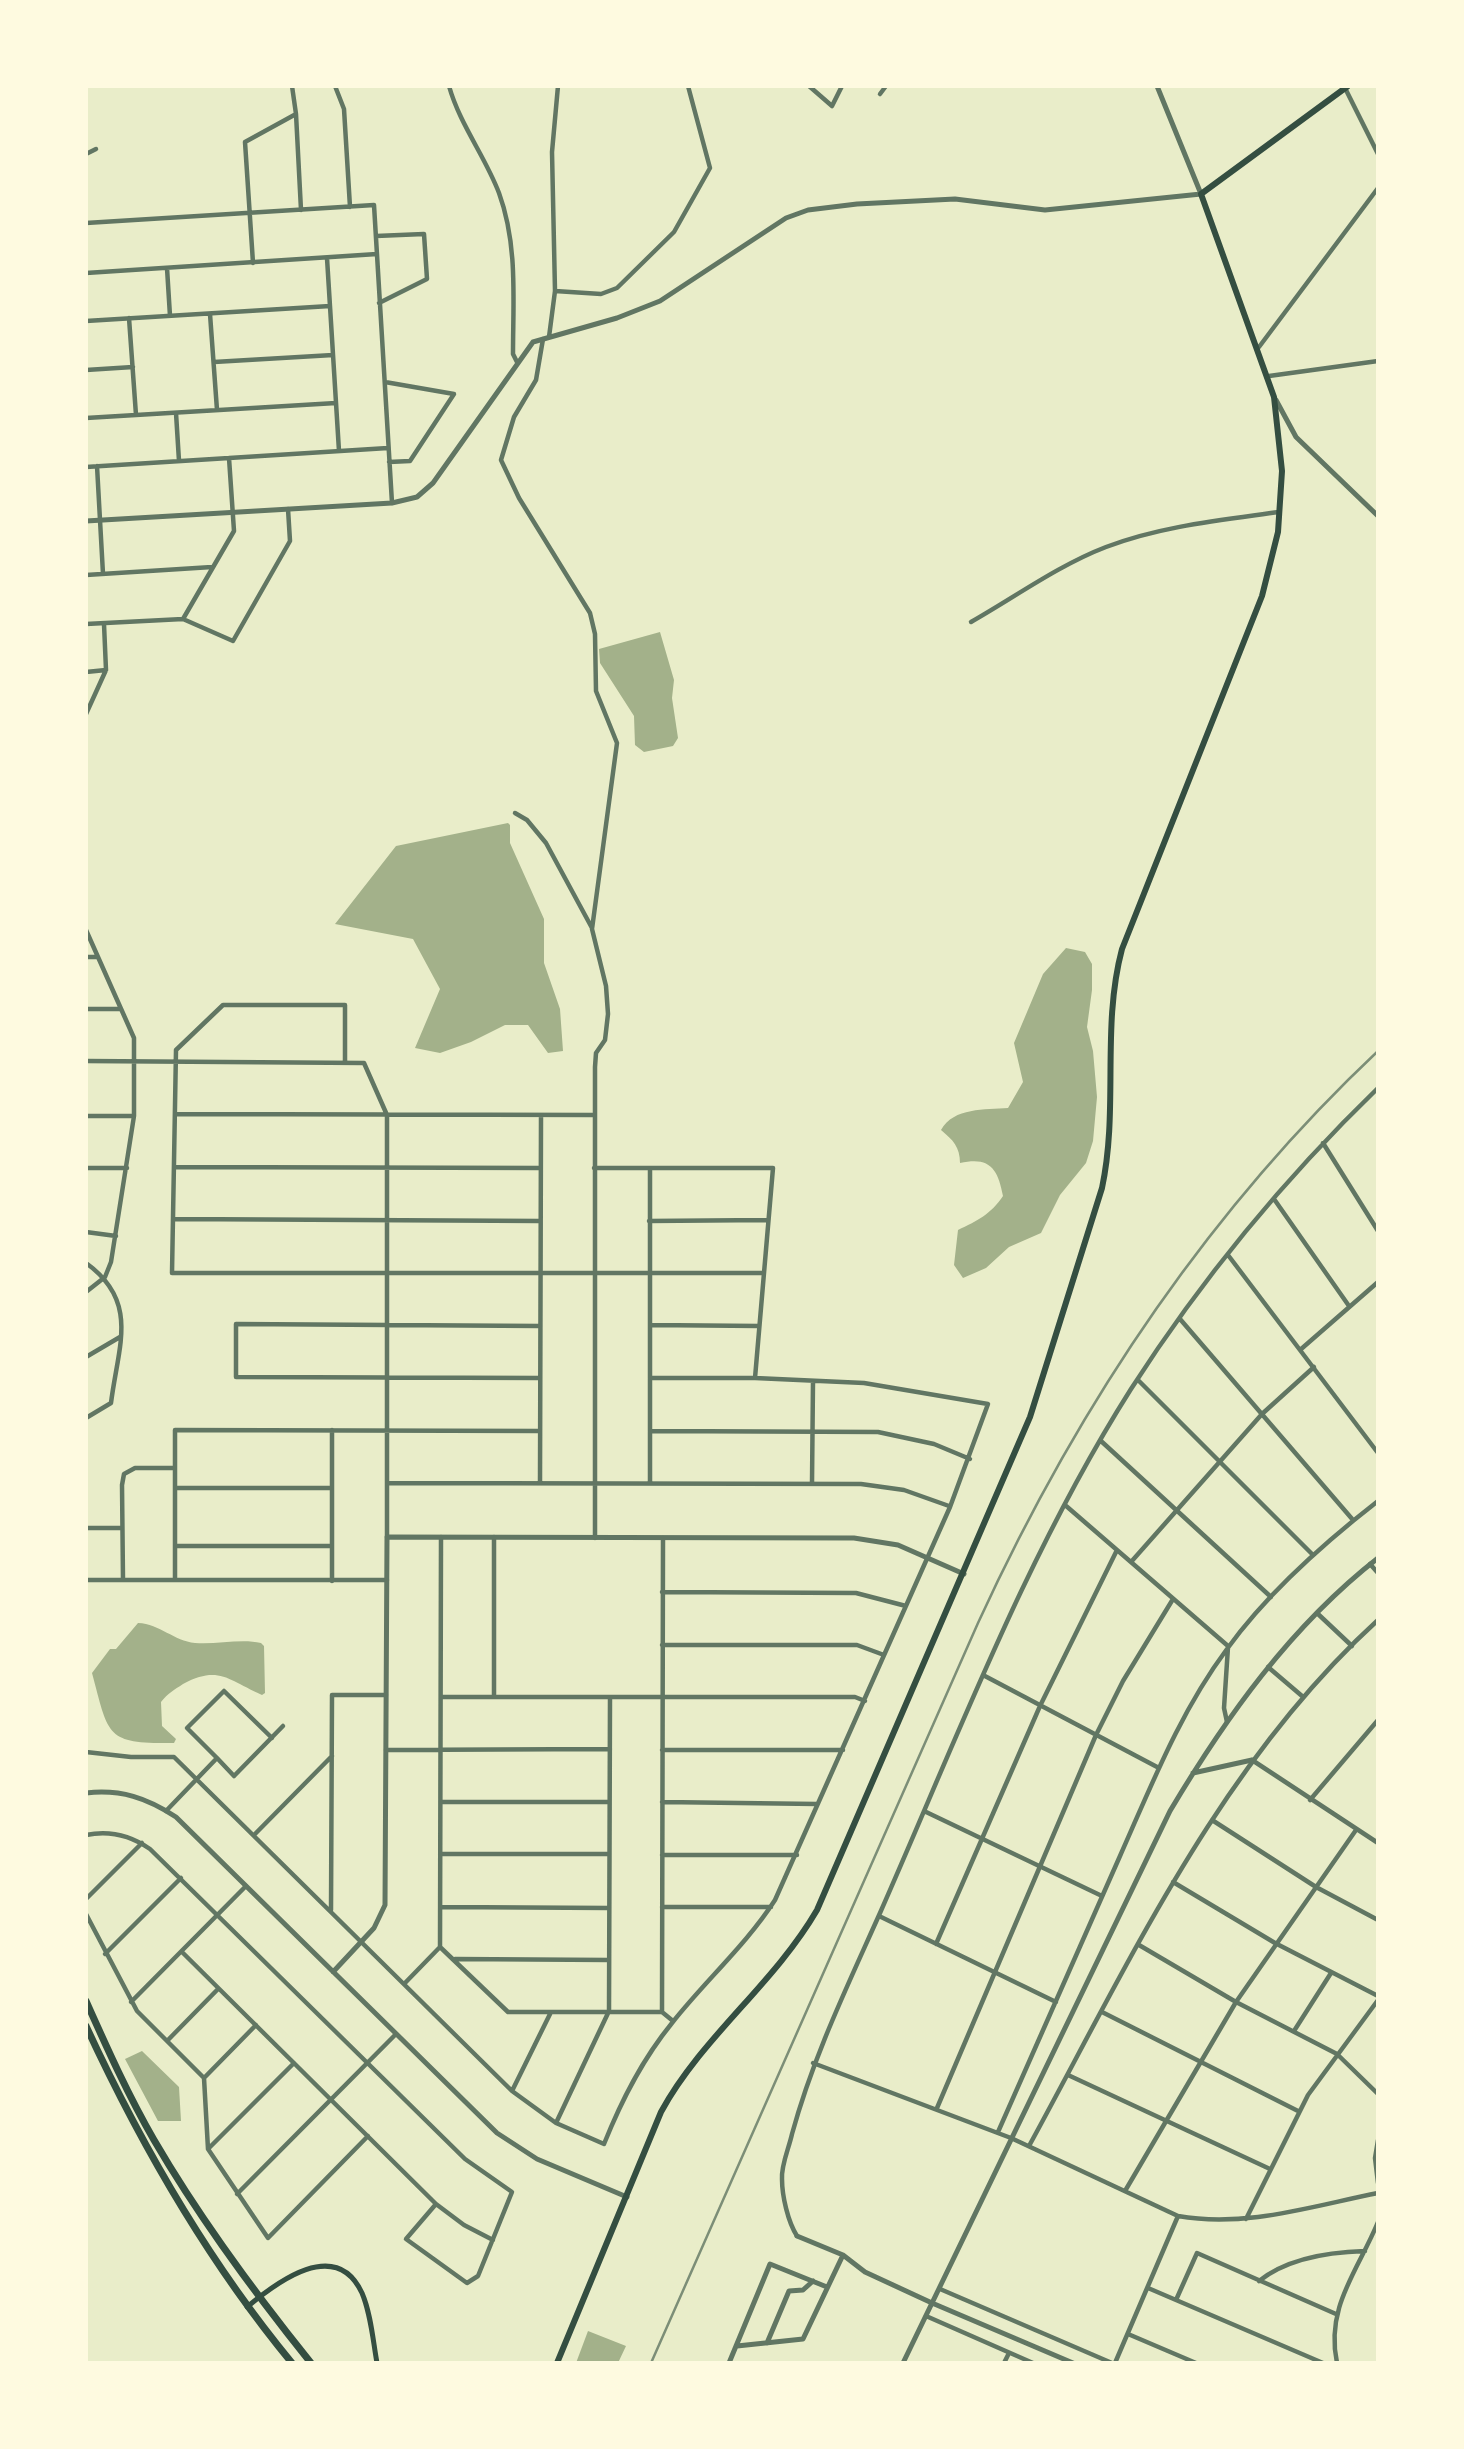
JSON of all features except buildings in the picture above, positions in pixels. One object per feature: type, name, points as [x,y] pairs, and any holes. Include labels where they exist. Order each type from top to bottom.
[{"type":"highway","points":[[86,2001],[153,2139],[258,2298],[310,2363]]},
{"type":"highway","points":[[86,2026],[144,2146],[195,2232],[247,2307],[292,2363]]},
{"type":"main road","points":[[558,2363],[661,2112],[677,2083],[786,1956],[817,1910],[1030,1417],[1102,1188],[1111,1131],[1110,1010],[1122,948],[1262,596],[1274,553],[1280,512],[1281,456],[1269,376],[1201,194],[1345,87]]},
{"type":"main road","points":[[247,2307],[289,2275],[310,2267],[325,2266],[338,2270],[352,2279],[361,2291],[377,2363]]},
{"type":"street","points":[[292,86],[301,210]]},
{"type":"street","points":[[335,86],[344,109],[350,206]]},
{"type":"street","points":[[449,86],[456,110],[498,191],[507,216],[514,260],[513,354],[517,362]]},
{"type":"street","points":[[558,86],[552,152],[555,291],[536,380],[514,418],[501,460],[519,498],[590,613],[595,634],[596,691],[617,743],[592,929]]},
{"type":"street","points":[[555,291],[601,294],[617,288],[674,232],[710,168],[688,86]]},
{"type":"street","points":[[809,86],[832,106],[842,86]]},
{"type":"street","points":[[880,94],[886,86]]},
{"type":"street","points":[[86,521],[410,500],[428,489],[533,342],[617,318],[660,301],[778,222],[808,210],[955,199],[1045,210],[1201,194],[1157,86]]},
{"type":"street","points":[[1345,87],[1378,153]]},
{"type":"street","points":[[253,262],[245,142],[296,114]]},
{"type":"street","points":[[86,154],[96,149]]},
{"type":"street","points":[[1258,347],[1378,188]]},
{"type":"street","points":[[86,223],[374,205],[392,503]]},
{"type":"street","points":[[376,236],[424,234],[427,279],[379,303]]},
{"type":"street","points":[[86,273],[377,254]]},
{"type":"street","points":[[327,258],[339,451]]},
{"type":"street","points":[[167,268],[170,316]]},
{"type":"street","points":[[86,321],[330,306]]},
{"type":"street","points":[[211,314],[217,410]]},
{"type":"street","points":[[129,318],[136,415]]},
{"type":"street","points":[[214,362],[333,355]]},
{"type":"street","points":[[1269,376],[1378,361]]},
{"type":"street","points":[[86,370],[133,367]]},
{"type":"street","points":[[385,382],[454,394],[410,461],[390,462]]},
{"type":"street","points":[[1274,397],[1296,437],[1378,516]]},
{"type":"street","points":[[86,418],[336,403]]},
{"type":"street","points":[[176,413],[179,461]]},
{"type":"street","points":[[86,467],[388,448]]},
{"type":"street","points":[[183,619],[234,531],[229,458]]},
{"type":"street","points":[[97,466],[103,574]]},
{"type":"street","points":[[86,624],[183,619],[233,641],[290,541],[288,509]]},
{"type":"street","points":[[971,622],[1083,556],[1107,547],[1149,534],[1280,512]]},
{"type":"street","points":[[86,575],[213,567]]},
{"type":"street","points":[[86,714],[106,670],[104,624]]},
{"type":"street","points":[[86,672],[106,670]]},
{"type":"street","points":[[515,813],[527,820],[546,843],[592,929],[606,986],[608,1014],[605,1040],[595,1059],[595,1538]]},
{"type":"street","points":[[86,930],[134,1038],[135,1061],[134,1116],[116,1236],[105,1277],[86,1292]]},
{"type":"street","points":[[86,957],[97,957]]},
{"type":"street","points":[[345,1062],[345,1005],[223,1005],[176,1050],[172,1273],[764,1273]]},
{"type":"street","points":[[86,1009],[121,1009]]},
{"type":"street","points":[[86,1061],[363,1063],[387,1115],[385,1905],[378,1922],[333,1972]]},
{"type":"street","points":[[1377,1090],[1378,1098]]},
{"type":"street","points":[[1073,2363],[864,2272],[843,2255],[797,2236],[792,2228],[782,2176],[813,2063],[983,1675],[1065,1505],[1138,1380],[1228,1255],[1323,1143],[1377,1090]]},
{"type":"street","points":[[176,1114],[595,1115]]},
{"type":"street","points":[[540,1482],[541,1115]]},
{"type":"street","points":[[86,1116],[134,1116]]},
{"type":"street","points":[[1323,1143],[1378,1231]]},
{"type":"street","points":[[174,1167],[541,1168]]},
{"type":"street","points":[[86,1168],[127,1168]]},
{"type":"street","points":[[594,1168],[773,1168],[755,1378]]},
{"type":"street","points":[[650,1168],[650,1483]]},
{"type":"street","points":[[1274,1199],[1349,1307]]},
{"type":"street","points":[[173,1219],[540,1221]]},
{"type":"street","points":[[649,1221],[768,1220]]},
{"type":"street","points":[[86,1232],[116,1236]]},
{"type":"street","points":[[1228,1255],[1378,1453]]},
{"type":"street","points":[[86,1263],[105,1277],[121,1309],[111,1403],[86,1418]]},
{"type":"street","points":[[1300,1350],[1378,1282]]},
{"type":"street","points":[[1180,1320],[1353,1520]]},
{"type":"street","points":[[540,1326],[236,1324],[236,1377],[540,1378]]},
{"type":"street","points":[[650,1325],[759,1326]]},
{"type":"street","points":[[86,1357],[120,1337]]},
{"type":"street","points":[[1131,1562],[1262,1414],[1314,1367]]},
{"type":"street","points":[[86,1752],[131,1757],[174,1757],[512,2091],[556,2123],[604,2144],[629,2085],[673,2021],[750,1936],[771,1907],[950,1507],[970,1459],[988,1404],[864,1383],[755,1378],[650,1378]]},
{"type":"street","points":[[1138,1380],[1313,1555]]},
{"type":"street","points":[[812,1483],[813,1381]]},
{"type":"street","points":[[175,1580],[174,1430],[540,1431]]},
{"type":"street","points":[[332,1430],[332,1580]]},
{"type":"street","points":[[650,1431],[885,1433],[933,1444],[970,1459]]},
{"type":"street","points":[[1101,1441],[1272,1597]]},
{"type":"street","points":[[122,1580],[122,1485],[127,1470],[174,1468]]},
{"type":"street","points":[[387,1483],[883,1485],[916,1493],[950,1507]]},
{"type":"street","points":[[174,1488],[332,1488]]},
{"type":"street","points":[[998,2132],[1187,1711],[1228,1647],[1272,1597],[1313,1555],[1378,1501]]},
{"type":"street","points":[[1065,1505],[1228,1647]]},
{"type":"street","points":[[86,1528],[122,1528]]},
{"type":"street","points":[[387,1537],[854,1538],[887,1542],[964,1574]]},
{"type":"street","points":[[404,1984],[440,1947],[441,1537]]},
{"type":"street","points":[[494,1537],[494,1697]]},
{"type":"street","points":[[662,2012],[663,1538]]},
{"type":"street","points":[[175,1546],[332,1546]]},
{"type":"street","points":[[936,1944],[1040,1706],[1117,1550]]},
{"type":"street","points":[[903,2363],[1146,1858],[1193,1773],[1268,1667],[1318,1614],[1378,1558]]},
{"type":"street","points":[[1370,1564],[1378,1573]]},
{"type":"street","points":[[86,1580],[387,1580]]},
{"type":"street","points":[[662,1592],[856,1593],[906,1606]]},
{"type":"street","points":[[937,2108],[1096,1735],[1123,1681],[1174,1599]]},
{"type":"street","points":[[1318,1614],[1352,1646]]},
{"type":"street","points":[[1029,2146],[1174,1882],[1212,1820],[1252,1760],[1303,1696],[1378,1620]]},
{"type":"street","points":[[662,1644],[857,1645],[884,1655]]},
{"type":"street","points":[[1227,1722],[1224,1708],[1228,1647]]},
{"type":"street","points":[[1268,1667],[1303,1696]]},
{"type":"street","points":[[983,1675],[1159,1769]]},
{"type":"street","points":[[272,1738],[224,1691],[187,1728],[234,1776],[272,1738],[284,1726]]},
{"type":"street","points":[[331,1911],[332,1695],[386,1695]]},
{"type":"street","points":[[441,1697],[855,1697],[865,1700]]},
{"type":"street","points":[[556,2123],[609,2011],[610,1698]]},
{"type":"street","points":[[1310,1800],[1378,1720]]},
{"type":"street","points":[[386,1750],[610,1749]]},
{"type":"street","points":[[662,1750],[843,1750]]},
{"type":"street","points":[[254,1835],[332,1756]]},
{"type":"street","points":[[166,1811],[217,1758]]},
{"type":"street","points":[[1193,1773],[1252,1760],[1378,1843]]},
{"type":"street","points":[[86,1793],[122,1792],[146,1800],[166,1811],[186,1826],[469,2107],[511,2143],[554,2167],[627,2197]]},
{"type":"street","points":[[441,1802],[610,1802]]},
{"type":"street","points":[[662,1802],[817,1804]]},
{"type":"street","points":[[924,1811],[1102,1896]]},
{"type":"street","points":[[1212,1820],[1316,1887],[1378,1920]]},
{"type":"street","points":[[1125,2191],[1236,2001],[1356,1830]]},
{"type":"street","points":[[86,1835],[115,1833],[142,1843],[181,1878],[465,2159],[512,2192],[478,2276],[467,2283],[406,2239],[436,2204]]},
{"type":"street","points":[[86,1899],[142,1843]]},
{"type":"street","points":[[441,1854],[609,1854]]},
{"type":"street","points":[[662,1855],[796,1855]]},
{"type":"street","points":[[105,1954],[181,1878]]},
{"type":"street","points":[[1174,1882],[1275,1944],[1378,1998],[1298,2111],[1246,2220]]},
{"type":"street","points":[[131,2002],[246,1885]]},
{"type":"street","points":[[441,1907],[609,1908]]},
{"type":"street","points":[[662,1907],[771,1907]]},
{"type":"street","points":[[86,1914],[131,2002],[204,2078],[208,2149],[268,2238],[368,2136]]},
{"type":"street","points":[[879,1916],[1056,2002]]},
{"type":"street","points":[[1139,1945],[1236,2001],[1337,2054],[1378,2094]]},
{"type":"street","points":[[440,1947],[508,2012],[662,2012],[673,2021]]},
{"type":"street","points":[[182,1952],[436,2204],[464,2225],[493,2240]]},
{"type":"street","points":[[454,1959],[609,1960]]},
{"type":"street","points":[[1294,2032],[1331,1973]]},
{"type":"street","points":[[167,2041],[218,1989]]},
{"type":"street","points":[[512,2091],[551,2012]]},
{"type":"street","points":[[1102,2012],[1298,2111]]},
{"type":"street","points":[[204,2078],[256,2025]]},
{"type":"street","points":[[237,2194],[396,2034]]},
{"type":"street","points":[[208,2149],[294,2063]]},
{"type":"street","points":[[813,2063],[998,2132],[1178,2216],[1208,2222],[1246,2220],[1378,2193]]},
{"type":"street","points":[[1068,2075],[1270,2169]]},
{"type":"street","points":[[1378,2140],[1375,2158],[1378,2183]]},
{"type":"street","points":[[940,2288],[1114,2363],[1178,2216]]},
{"type":"street","points":[[1337,2363],[1333,2332],[1336,2314],[1378,2222]]},
{"type":"street","points":[[1259,2281],[1273,2270],[1322,2254],[1366,2251]]},
{"type":"street","points":[[1176,2300],[1197,2253],[1336,2314]]},
{"type":"street","points":[[737,2346],[803,2339],[843,2255]]},
{"type":"street","points":[[729,2363],[770,2264],[827,2287]]},
{"type":"street","points":[[767,2343],[789,2291],[803,2290],[813,2281]]},
{"type":"street","points":[[1148,2288],[1323,2363]]},
{"type":"street","points":[[926,2316],[1033,2363]]},
{"type":"street","points":[[1128,2334],[1196,2363]]},
{"type":"street","points":[[1004,2363],[1009,2353]]},
{"type":"shaded area","points":[[660,632],[674,680],[672,698],[678,738],[673,746],[644,752],[635,745],[634,716],[600,663],[599,649]]},
{"type":"shaded area","points":[[508,823],[510,843],[544,919],[544,963],[560,1009],[563,1051],[548,1053],[528,1025],[505,1025],[471,1042],[440,1053],[415,1048],[440,989],[413,939],[335,924],[396,846]]},
{"type":"shaded area","points":[[1066,948],[1085,952],[1092,964],[1087,1027],[1093,1051],[1097,1097],[1093,1141],[1086,1163],[1060,1195],[1041,1233],[1009,1247],[986,1268],[963,1278],[954,1265],[958,1230],[994,1208],[1003,1196],[998,1178],[991,1167],[979,1161],[960,1163],[955,1144],[941,1130],[962,1113],[1008,1108],[1023,1082],[1014,1043],[1043,974]]},
{"type":"shaded area","points":[[138,1623],[153,1626],[187,1642],[261,1643],[264,1646],[265,1693],[262,1695],[215,1675],[195,1678],[174,1690],[161,1702],[162,1726],[176,1739],[174,1743],[151,1743],[122,1738],[107,1723],[92,1673],[110,1649],[116,1649]]},
{"type":"shaded area","points":[[142,2051],[179,2087],[181,2121],[158,2121],[125,2059]]},
{"type":"shaded area","points":[[588,2331],[626,2346],[618,2363],[576,2363]]},
{"type":"railway","points":[[651,2363],[978,1623],[1058,1466],[1102,1391],[1150,1318],[1202,1247],[1315,1113],[1378,1051]]}]
